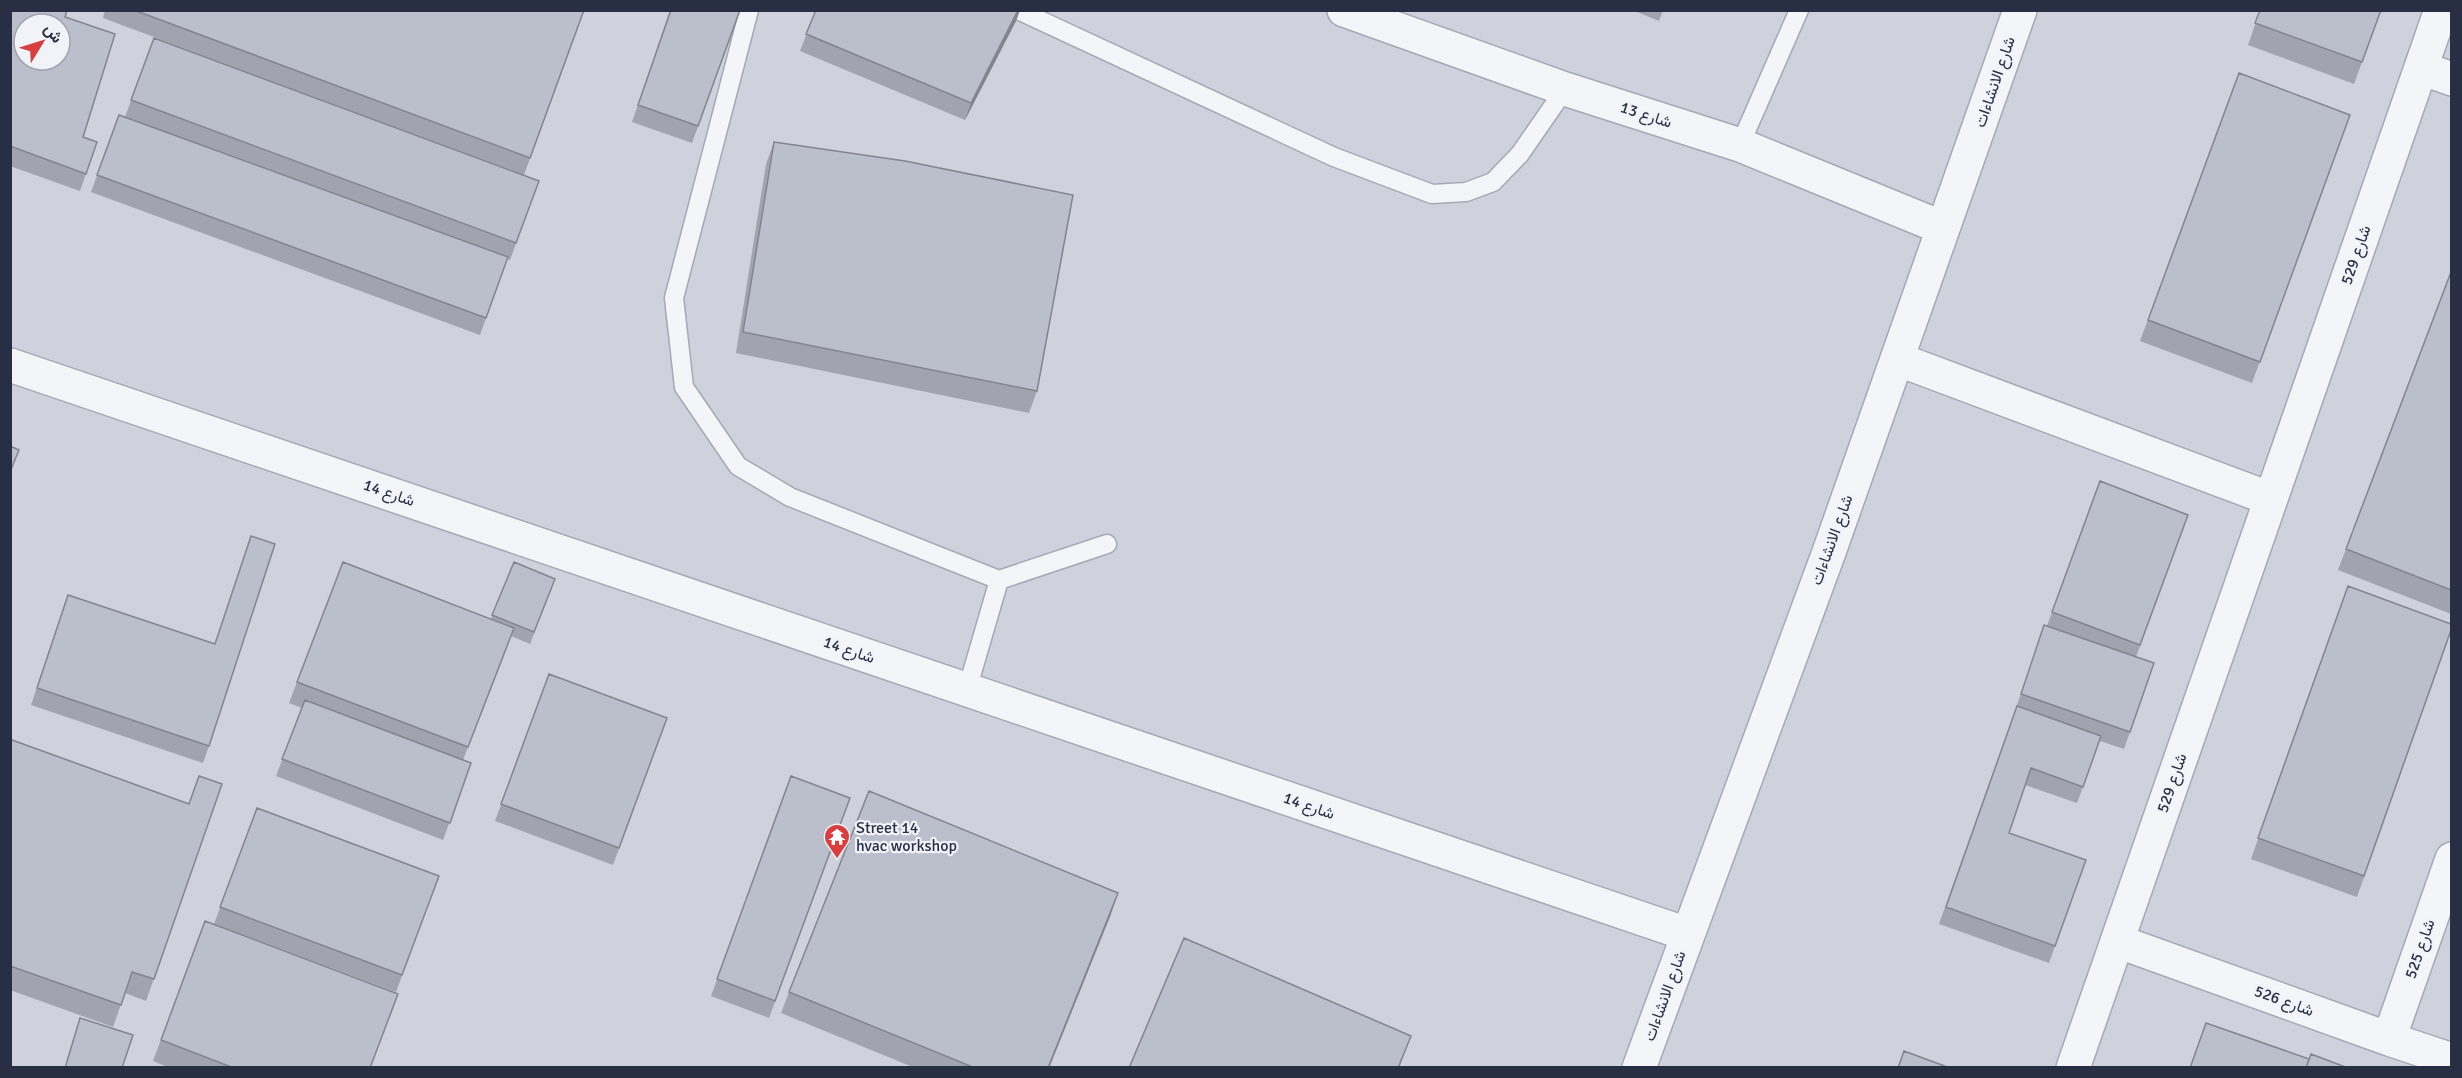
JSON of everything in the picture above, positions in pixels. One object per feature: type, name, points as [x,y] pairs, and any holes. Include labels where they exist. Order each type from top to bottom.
[{"type":"street","name":"شارع 13","points":[[1344,10],[1565,89],[1740,145],[1943,228]]},
{"type":"street","name":"شارع الانشاءات","points":[[1639,1068],[1828,552],[2020,10]]},
{"type":"street","name":"شارع 529","points":[[2073,1068],[2441,10]]},
{"type":"street","points":[[2421,68],[2451,79]]},
{"type":"street","points":[[1897,359],[2271,499]]},
{"type":"street","name":"شارع 14","points":[[10,365],[1687,934]]},
{"type":"street","name":"شارع 525","points":[[2389,1039],[2451,859]]},
{"type":"street","name":"شارع 526","points":[[2117,941],[2451,1060]]},
{"type":"lane","points":[[749,10],[674,298],[684,387],[738,466],[790,497],[999,580],[1107,544]]},
{"type":"lane","points":[[1018,10],[1334,157],[1432,194],[1466,192],[1493,182],[1520,154],[1565,89]]},
{"type":"lane","points":[[1740,145],[1799,10]]},
{"type":"lane","points":[[967,690],[999,580]]},
{"type":"shaded area","points":[[11,11],[2451,11],[2451,1067],[11,1067]]},
{"type":"building","points":[[10,10],[67,10],[66,12],[12,12],[12,72],[72,72],[72,19],[115,34],[83,137],[97,142],[86,174],[10,146]]},
{"type":"building","points":[[134,10],[584,10],[530,158]]},
{"type":"building","points":[[671,10],[740,10],[698,126],[638,105]]},
{"type":"building","points":[[816,10],[1018,10],[971,103],[806,34]]},
{"type":"building","points":[[2260,10],[2381,10],[2362,62],[2255,23]]},
{"type":"building","points":[[154,38],[539,181],[516,243],[131,100]]},
{"type":"building","points":[[2239,73],[2350,115],[2260,362],[2148,320]]},
{"type":"building","points":[[119,115],[508,257],[486,318],[97,175]]},
{"type":"building","points":[[774,142],[905,161],[1073,195],[1037,391],[743,332]]},
{"type":"building","points":[[2451,272],[2451,590],[2346,549]]},
{"type":"building","points":[[10,446],[19,450],[10,472]]},
{"type":"building","points":[[2100,481],[2188,515],[2140,645],[2052,612]]},
{"type":"building","points":[[251,536],[275,544],[209,746],[37,688],[68,595],[215,644]]},
{"type":"building","points":[[343,562],[514,628],[468,747],[297,682]]},
{"type":"building","points":[[514,562],[555,579],[534,632],[492,615]]},
{"type":"building","points":[[2348,586],[2451,624],[2451,630],[2364,876],[2258,838]]},
{"type":"building","points":[[2044,625],[2154,663],[2130,732],[2021,694]]},
{"type":"building","points":[[549,674],[667,718],[619,848],[501,804]]},
{"type":"building","points":[[305,700],[471,763],[450,823],[282,759]]},
{"type":"building","points":[[2017,706],[2101,736],[2083,787],[2031,768],[2009,833],[2086,860],[2055,946],[1946,907]]},
{"type":"building","points":[[12,740],[189,804],[199,776],[222,784],[154,979],[132,972],[121,1005],[10,966],[10,744]]},
{"type":"building","points":[[791,776],[850,798],[775,1001],[717,979]]},
{"type":"building","points":[[869,791],[1118,893],[1048,1068],[975,1068],[789,992]]},
{"type":"building","points":[[257,808],[439,876],[402,975],[220,907]]},
{"type":"building","points":[[205,921],[398,994],[370,1068],[234,1068],[161,1040]]},
{"type":"building","points":[[1184,938],[1411,1036],[1398,1068],[1129,1068]]},
{"type":"building","points":[[80,1018],[133,1035],[122,1068],[65,1068]]},
{"type":"building","points":[[2206,1023],[2309,1059],[2306,1068],[2190,1068]]},
{"type":"building","points":[[1904,1051],[1950,1068],[1898,1068]]},
{"type":"building","points":[[2311,1054],[2348,1068],[2306,1068]]},
{"type":"place","name":"Street 14 hvac workshop","points":[[837,860]]}]
